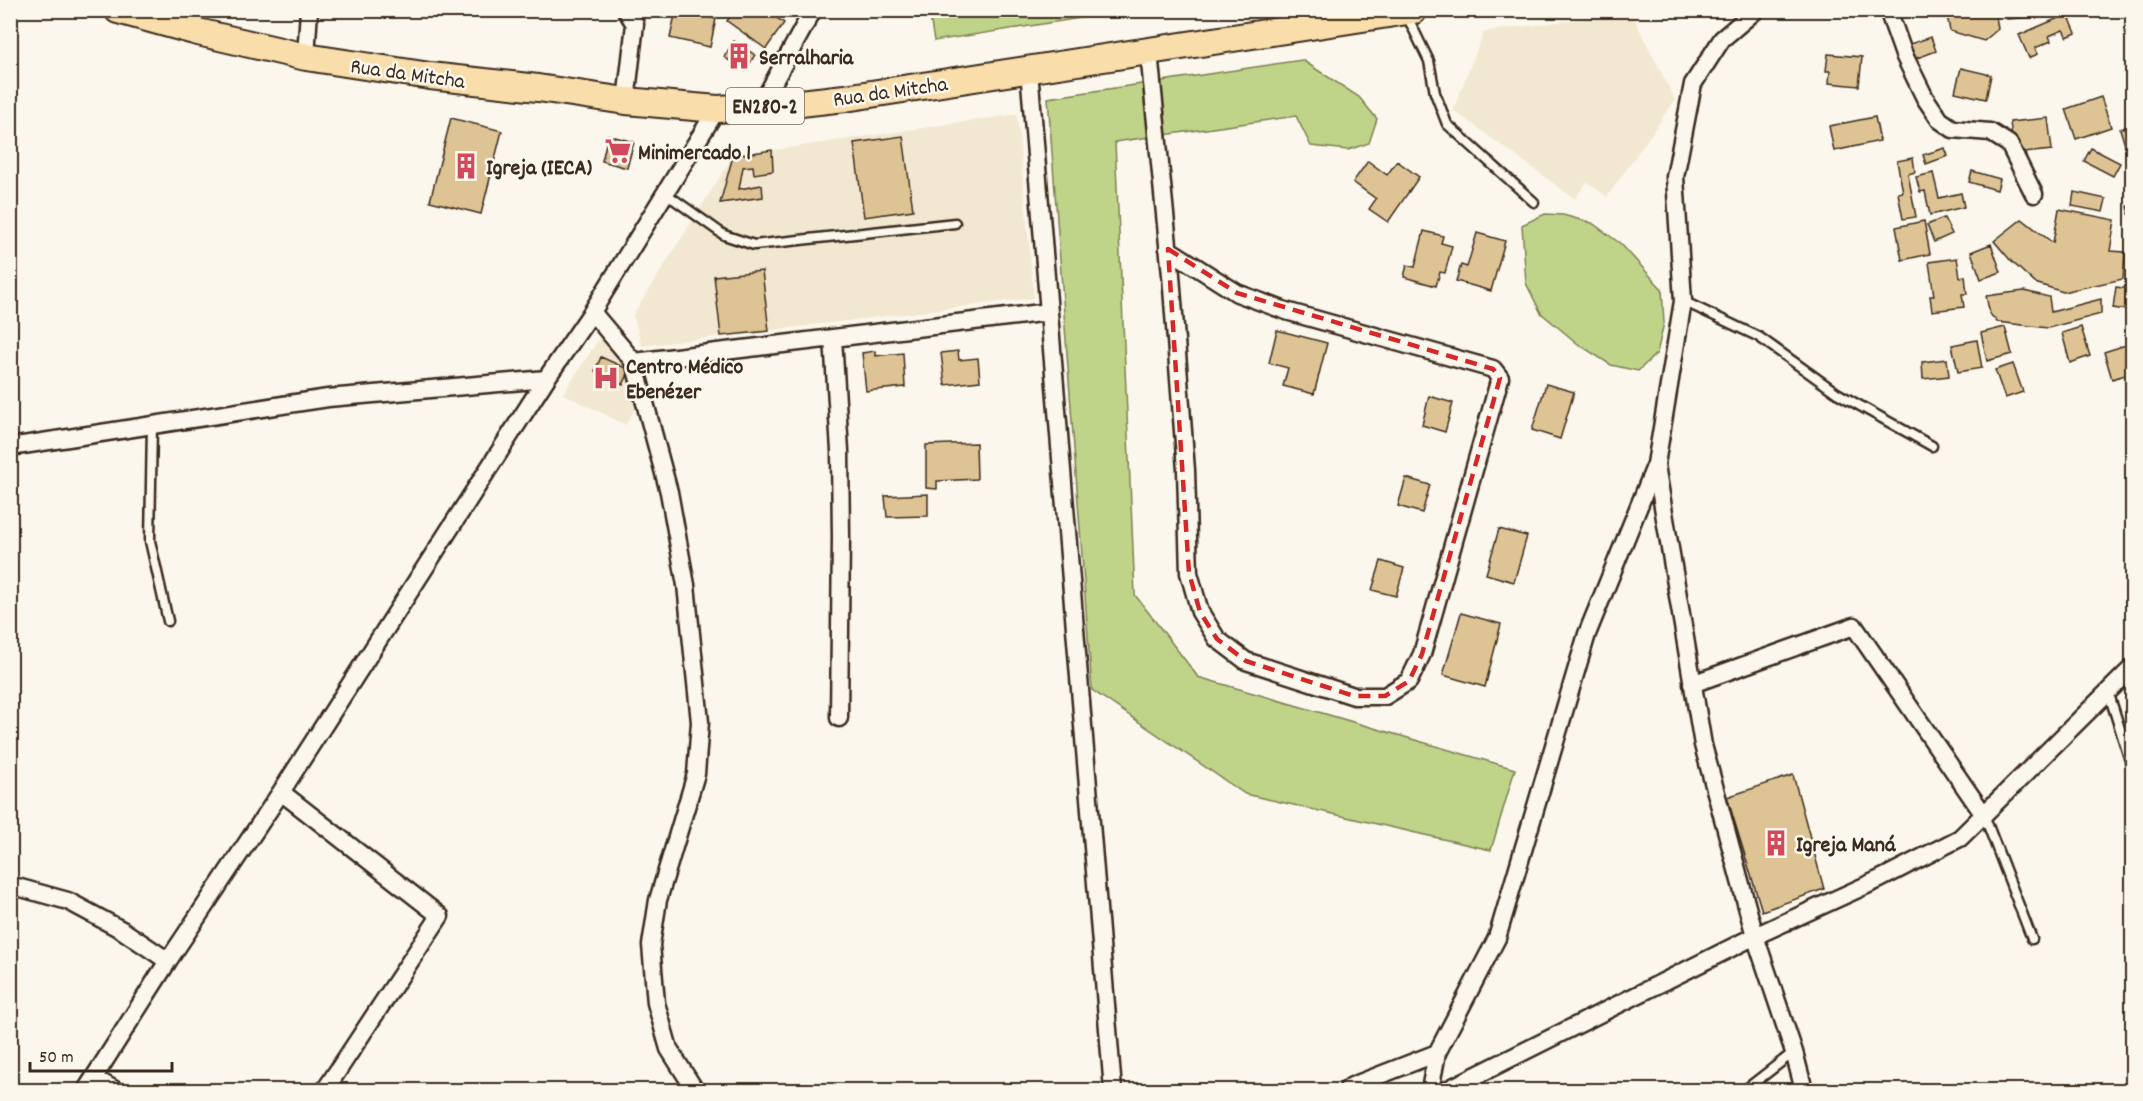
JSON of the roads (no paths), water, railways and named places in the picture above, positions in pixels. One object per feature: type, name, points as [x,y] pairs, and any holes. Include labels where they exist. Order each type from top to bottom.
[{"type":"main road","name":"Rua da Mitcha","points":[[118,10],[198,32],[306,57],[430,76],[626,101],[717,109],[845,98],[1408,11]]},
{"type":"street","points":[[306,57],[309,10]]},
{"type":"street","points":[[626,10],[635,24],[626,101]]},
{"type":"street","points":[[760,107],[813,10]]},
{"type":"street","points":[[1430,1090],[1437,1053],[1497,938],[1587,634],[1656,464],[1683,301],[1676,177],[1693,84],[1722,39],[1756,10]]},
{"type":"street","points":[[1888,10],[1904,55],[1925,98],[1940,120],[1953,129],[1990,132],[2009,144],[2034,194]]},
{"type":"street","points":[[1149,52],[1186,470],[1189,573],[1200,612],[1217,639],[1246,661],[1354,696],[1385,696],[1409,681],[1422,654],[1500,378],[1493,369],[1286,312],[1237,293],[1168,249]]},
{"type":"street","points":[[1029,70],[1113,1090]]},
{"type":"street","points":[[115,1090],[90,1084],[546,379],[592,312],[717,109]]},
{"type":"street","points":[[592,312],[634,362],[669,492],[686,585],[700,722],[696,774],[658,900],[651,945],[656,1003],[669,1049],[694,1090]]},
{"type":"street","points":[[634,362],[1049,312]]},
{"type":"street","points":[[832,338],[840,451],[839,718]]},
{"type":"street","points":[[10,447],[328,398],[546,379]]},
{"type":"street","points":[[1656,464],[1703,745],[1755,936],[1794,1052],[1804,1090]]},
{"type":"street","points":[[1692,684],[1854,626],[1984,815]]},
{"type":"street","points":[[1447,1090],[1755,936],[1880,879],[1960,838],[2108,690],[2133,668]]},
{"type":"street","points":[[281,792],[440,916],[325,1090]]},
{"type":"street","points":[[10,885],[68,900],[122,930],[168,961]]},
{"type":"street","points":[[1335,1090],[1350,1088],[1437,1053]]},
{"type":"lane","points":[[1408,11],[1429,61],[1435,93],[1447,124],[1534,202]]},
{"type":"lane","points":[[665,193],[724,235],[754,245],[955,223]]},
{"type":"lane","points":[[1683,301],[1759,337],[1837,393],[1932,446]]},
{"type":"lane","points":[[152,425],[150,541],[168,621]]},
{"type":"lane","points":[[2108,690],[2133,767]]},
{"type":"lane","points":[[1984,815],[2032,939]]},
{"type":"lane","points":[[1745,1090],[1794,1052]]},
{"type":"place","name":"Serralharia","points":[[739,56]]},
{"type":"place","name":"Minimercado 1","points":[[618,151]]},
{"type":"place","name":"Igreja (IECA)","points":[[466,166]]},
{"type":"place","name":"Centro Médico Ebenézer","points":[[606,378]]},
{"type":"place","name":"Igreja Maná","points":[[1776,843]]}]
